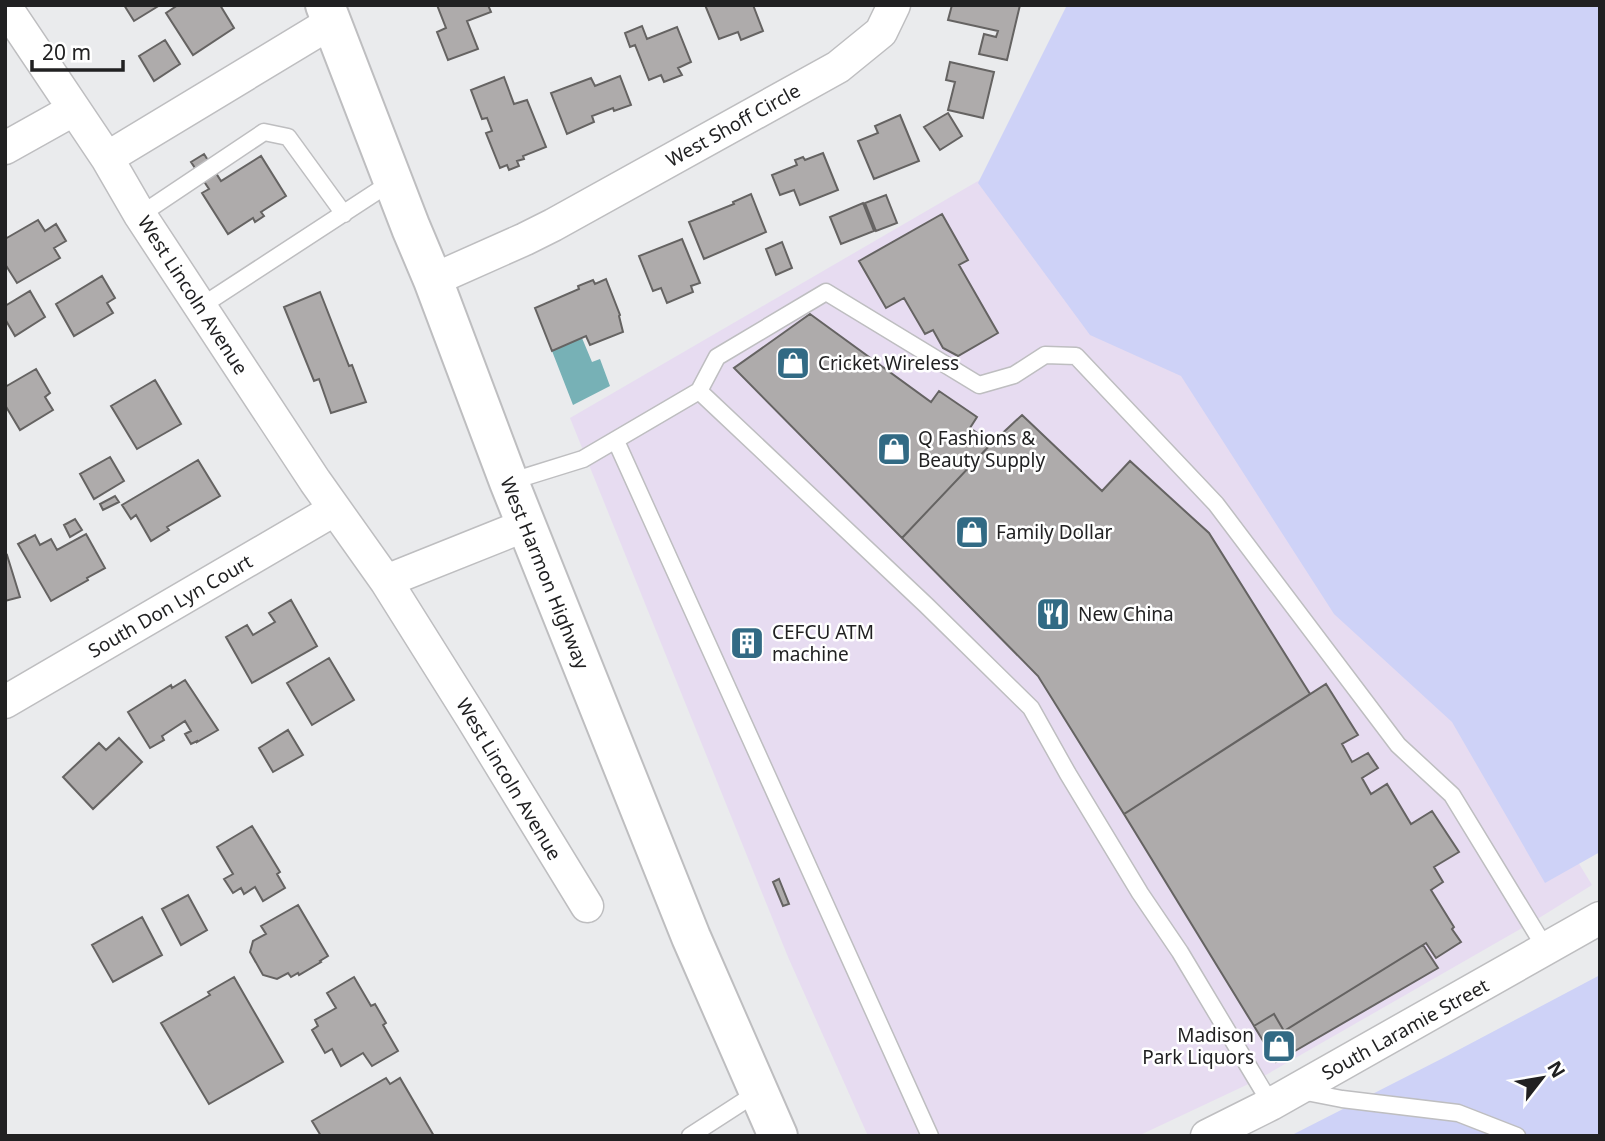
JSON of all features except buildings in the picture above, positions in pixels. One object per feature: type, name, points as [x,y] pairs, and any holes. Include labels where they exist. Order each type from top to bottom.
[{"type":"main road","name":"West Harmon Highway","points":[[329,14],[526,525],[691,937],[778,1136]]},
{"type":"street","name":"West Shoff Circle","points":[[433,280],[553,225],[838,67],[881,32],[894,5]]},
{"type":"street","name":"West Lincoln Avenue","points":[[5,6],[107,158],[140,215],[334,510],[386,582],[587,906]]},
{"type":"street","points":[[107,158],[329,14]]},
{"type":"street","points":[[5,148],[74,110]]},
{"type":"street","name":"South Don Lyn Court","points":[[5,702],[334,510]]},
{"type":"street","points":[[386,582],[526,525]]},
{"type":"street","name":"South Laramie Street","points":[[1208,1136],[1284,1097],[1600,918]]},
{"type":"lane","points":[[140,215],[264,132],[288,137],[344,214]]},
{"type":"lane","points":[[200,307],[393,181]]},
{"type":"lane","points":[[509,482],[583,459],[616,441],[699,391],[717,357],[826,292],[979,385],[1014,375],[1045,355],[1076,356],[1216,503],[1398,745],[1452,795],[1546,949]]},
{"type":"lane","points":[[699,391],[1031,708],[1140,893],[1284,1097],[1342,1099],[1458,1113],[1517,1136]]},
{"type":"lane","points":[[616,441],[930,1136]]},
{"type":"lane","points":[[690,1136],[758,1092]]},
{"type":"shaded area","points":[[1067,5],[1600,5],[1600,852],[1545,883],[1452,722],[1334,614],[1181,376],[1090,335],[978,183]]},
{"type":"shaded area","points":[[1114,102],[1592,885],[1531,923],[1257,1080],[1138,1136],[868,1136],[788,957],[570,418]]},
{"type":"shaded area","points":[[582,338],[592,362],[600,359],[610,386],[573,405],[552,351]]},
{"type":"shaded area","points":[[1600,975],[1600,1136],[1290,1136],[1447,1056]]},
{"type":"place","name":"Cricket Wireless","points":[[793,363]]},
{"type":"place","name":"Q Fashions & Beauty Supply","points":[[894,449]]},
{"type":"place","name":"Family Dollar","points":[[972,532]]},
{"type":"place","name":"New China","points":[[1053,614]]},
{"type":"place","name":"CEFCU ATM machine","points":[[747,643]]},
{"type":"place","name":"Madison Park Liquors","points":[[1279,1046]]}]
